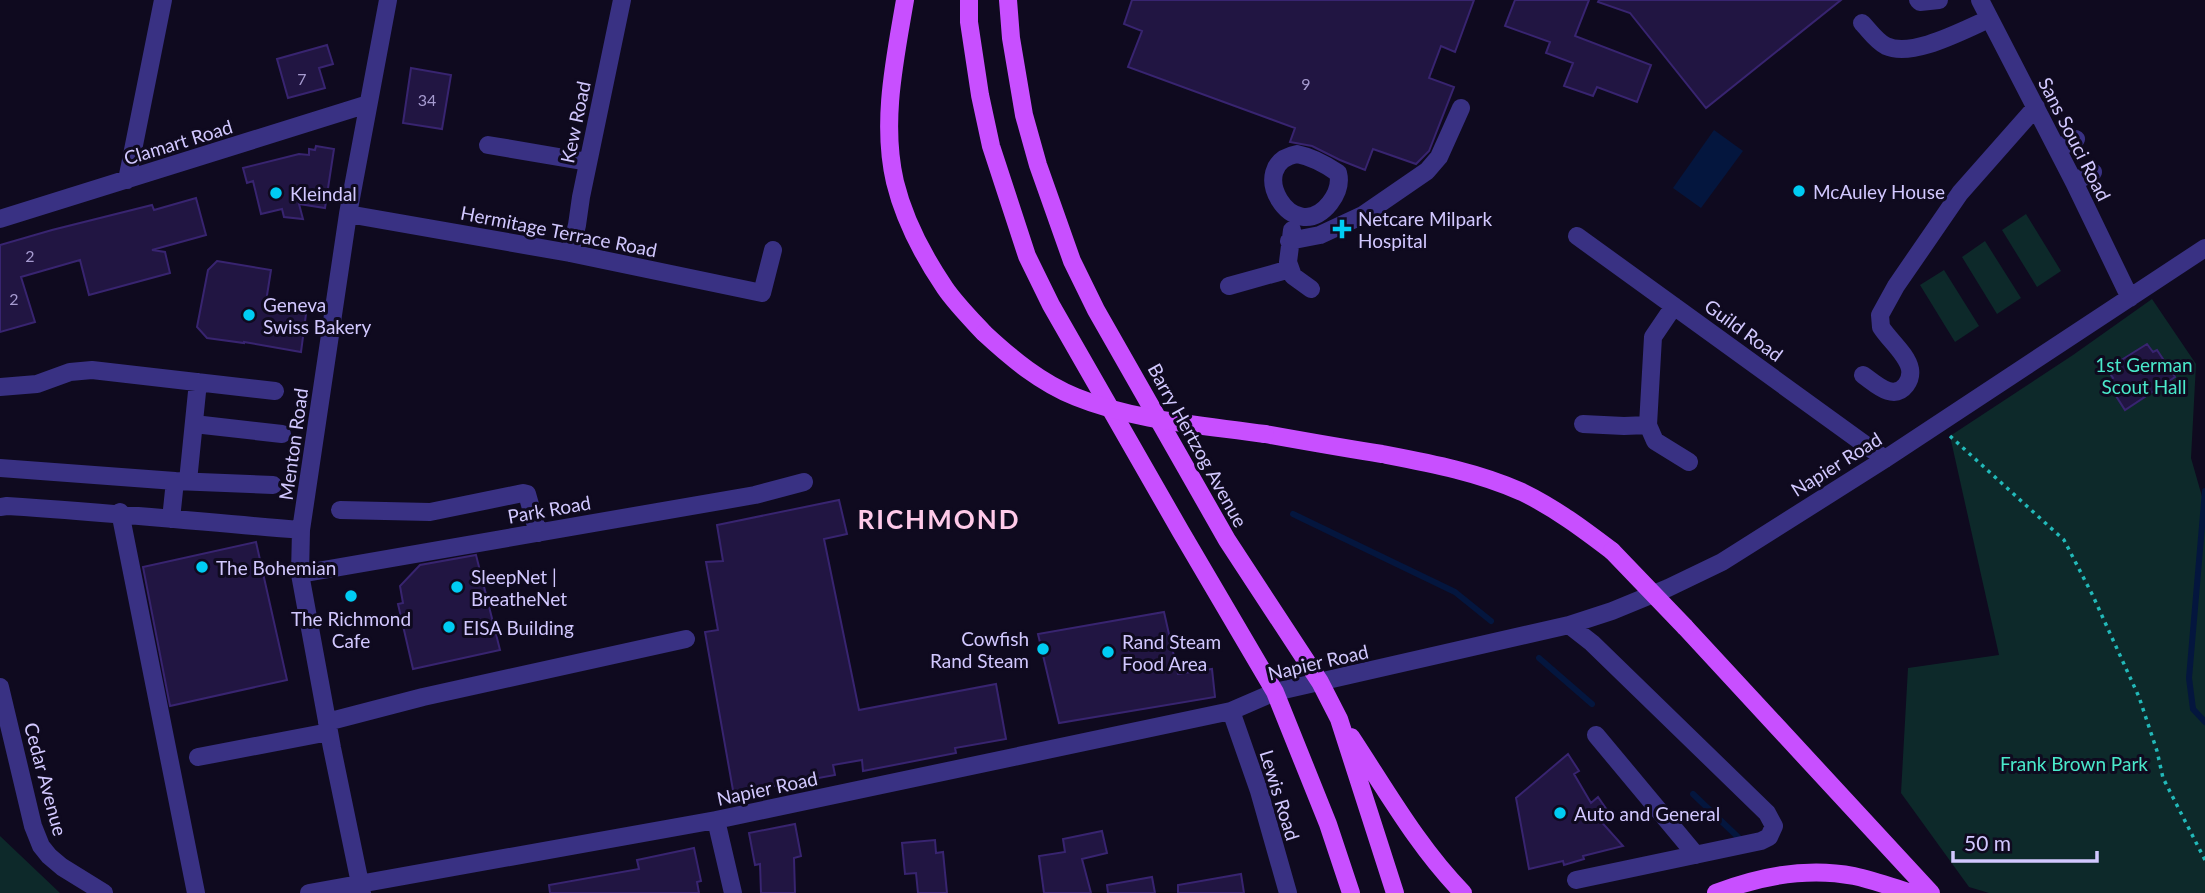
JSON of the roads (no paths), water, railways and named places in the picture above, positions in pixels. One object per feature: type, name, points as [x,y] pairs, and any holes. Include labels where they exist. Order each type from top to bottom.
[{"type":"main road","points":[[905,0],[889,111],[889,143],[895,182],[905,213],[926,257],[947,291],[984,333],[1015,362],[1044,381],[1107,408],[1402,458],[1484,477],[1548,506],[1612,551],[1931,893]]},
{"type":"main road","points":[[969,0],[969,22],[991,146],[1027,256],[1051,305],[1275,692],[1328,824],[1351,893]]},
{"type":"main road","name":"Barry Hertzog Avenue","points":[[1008,0],[1011,38],[1024,116],[1038,165],[1072,261],[1096,310],[1227,540],[1320,682],[1339,719],[1395,893]]},
{"type":"main road","points":[[1339,719],[1421,842],[1463,893]]},
{"type":"main road","points":[[1716,893],[1744,882],[1805,872],[1856,877],[1911,893]]},
{"type":"street","points":[[127,180],[163,0]]},
{"type":"street","name":"Menton Road","points":[[361,888],[300,574],[301,530],[348,214],[387,0]]},
{"type":"street","name":"Kew Road","points":[[570,253],[578,225],[588,162],[622,0]]},
{"type":"street","points":[[1918,0],[1938,0]]},
{"type":"street","name":"Sans Souci Road","points":[[1980,0],[2074,182],[2130,298]]},
{"type":"street","points":[[1862,23],[1881,43],[1904,50],[1989,19]]},
{"type":"street","name":"Clamart Road","points":[[0,219],[368,104]]},
{"type":"street","points":[[1863,374],[1888,392],[1898,392],[1906,385],[1911,371],[1881,327],[1882,310],[1959,193],[2036,107]]},
{"type":"street","points":[[1289,241],[1320,235],[1363,215],[1427,170],[1439,157],[1461,108]]},
{"type":"street","points":[[2057,149],[2076,139]]},
{"type":"street","points":[[488,145],[588,162]]},
{"type":"street","points":[[2074,182],[2093,172]]},
{"type":"street","name":"Hermitage Terrace Road","points":[[348,214],[570,253],[762,293],[773,250]]},
{"type":"street","points":[[1295,216],[1289,241],[1288,262],[1293,276],[1311,289]]},
{"type":"street","name":"Guild Road","points":[[1577,236],[1885,459]]},
{"type":"street","name":"Napier Road","points":[[309,893],[361,888],[716,820],[1231,711],[1275,692],[1569,625],[1612,611],[1722,562],[1885,459],[2205,248]]},
{"type":"street","points":[[1229,286],[1290,269]]},
{"type":"street","points":[[1674,306],[1653,337],[1648,425],[1655,441],[1689,462]]},
{"type":"street","points":[[0,387],[37,384],[70,372],[92,370],[275,391]]},
{"type":"street","points":[[171,519],[194,424],[198,382]]},
{"type":"street","points":[[194,424],[282,434]]},
{"type":"street","points":[[1583,424],[1648,425]]},
{"type":"street","points":[[0,468],[273,485]]},
{"type":"street","name":"Park Road","points":[[300,574],[755,495],[804,482]]},
{"type":"street","points":[[340,510],[430,512],[523,493],[527,494],[538,533]]},
{"type":"street","points":[[4,506],[120,512],[301,530]]},
{"type":"street","points":[[120,512],[196,893]]},
{"type":"street","points":[[1569,625],[1592,643],[1768,813],[1774,830],[1769,837],[1760,841],[1576,880]]},
{"type":"street","points":[[198,757],[328,727],[423,696],[686,639]]},
{"type":"street","name":"Cedar Avenue","points":[[0,687],[33,826],[41,846],[62,867],[104,893]]},
{"type":"street","name":"Lewis Road","points":[[1231,711],[1259,791],[1288,893]]},
{"type":"street","points":[[1597,736],[1696,855]]},
{"type":"street","points":[[716,820],[733,893]]},
{"type":"water","points":[[1714,130],[1743,151],[1701,208],[1673,188]]},
{"type":"waterway","points":[[2205,491],[2189,678],[2193,709],[2205,722]]},
{"type":"waterway","points":[[1293,514],[1455,592],[1491,621]]},
{"type":"waterway","points":[[1539,658],[1592,704]]},
{"type":"waterway","points":[[1693,794],[1740,839]]},
{"type":"place","name":"McAuley House","points":[[1799,191]]},
{"type":"place","name":"Kleindal","points":[[276,193]]},
{"type":"place","name":"Netcare Milpark Hospital","points":[[1342,229]]},
{"type":"place","name":"Geneva Swiss Bakery","points":[[249,315]]},
{"type":"place","name":"The Bohemian","points":[[202,567]]},
{"type":"place","name":"SleepNet | BreatheNet","points":[[457,587]]},
{"type":"place","name":"The Richmond Cafe","points":[[351,596]]},
{"type":"place","name":"EISA Building","points":[[449,627]]},
{"type":"place","name":"Cowfish Rand Steam","points":[[1043,649]]},
{"type":"place","name":"Rand Steam Food Area","points":[[1108,652]]},
{"type":"place","name":"Auto and General","points":[[1560,813]]},
{"type":"district","name":"RICHMOND","points":[[939,519]]},
{"type":"park label","name":"1st German Scout Hall","points":[[2144,375]]},
{"type":"park label","name":"Frank Brown Park","points":[[2074,763]]}]
